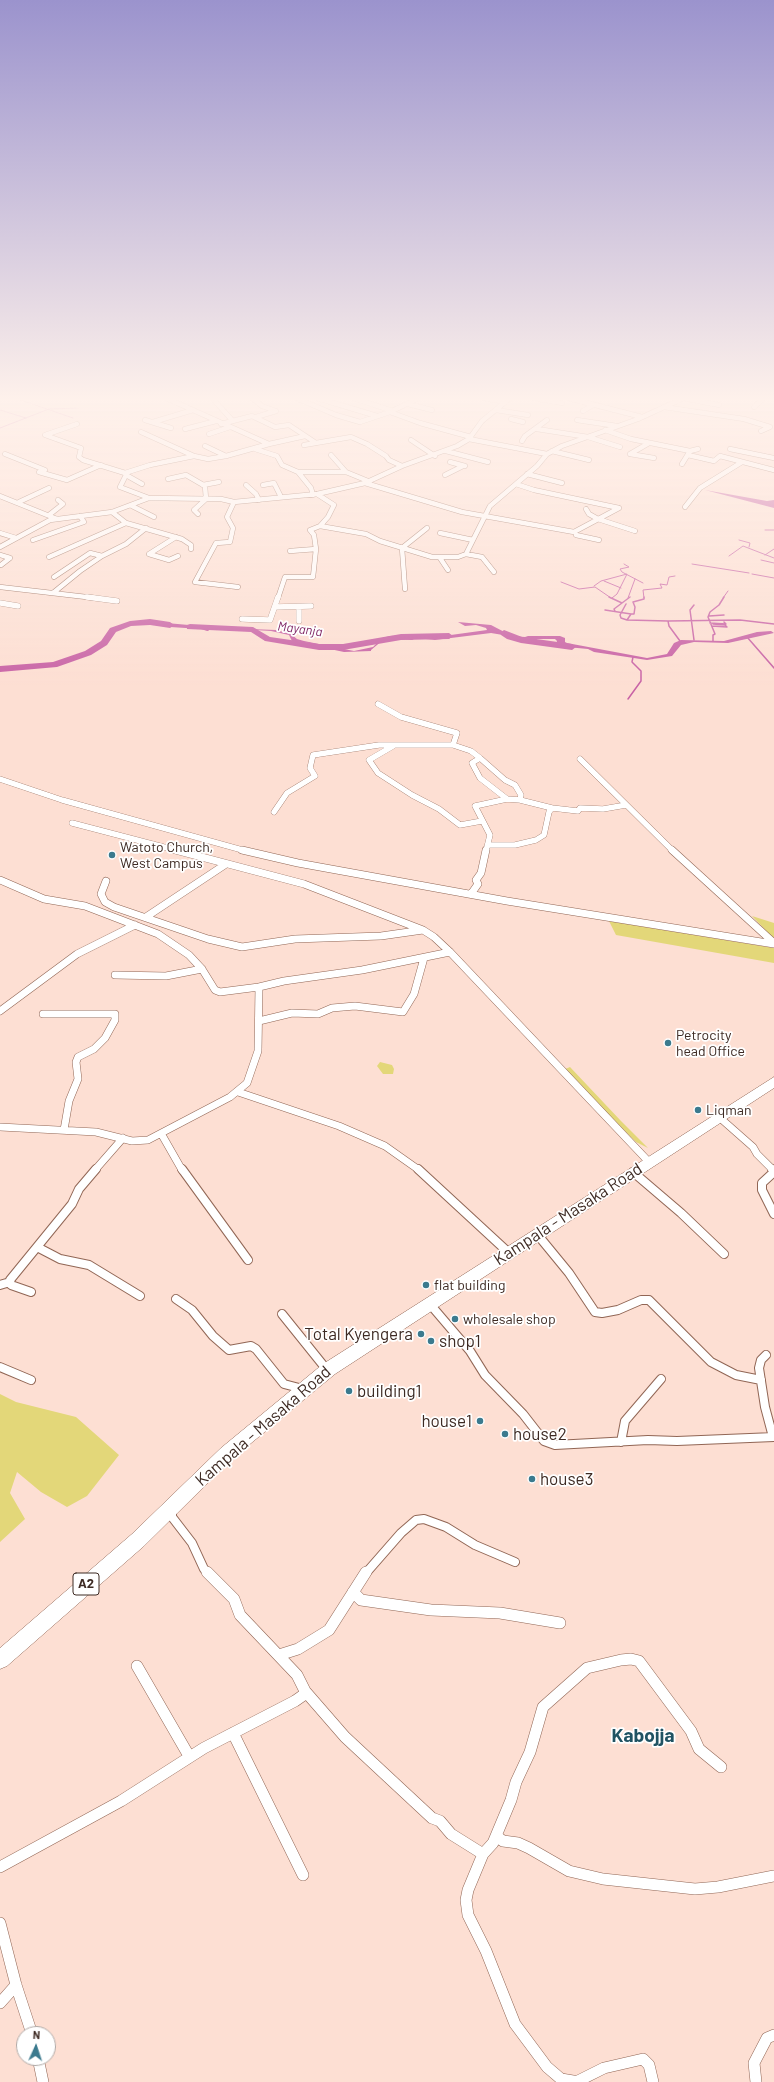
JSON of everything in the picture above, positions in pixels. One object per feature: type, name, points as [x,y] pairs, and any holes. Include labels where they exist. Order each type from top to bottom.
[{"type":"highway","name":"Kampala - Masaka Road","points":[[0,1660],[138,1540],[227,1453],[327,1370],[774,1082]]},
{"type":"street","points":[[20,502],[34,495]]},
{"type":"street","points":[[142,495],[149,498],[206,499],[234,502],[312,495]]},
{"type":"street","points":[[198,514],[194,510],[206,499],[206,495]]},
{"type":"street","points":[[257,495],[259,500]]},
{"type":"street","points":[[242,619],[270,620],[286,577],[313,577],[316,549],[314,535],[310,530],[320,526],[328,517],[334,505],[315,495]]},
{"type":"street","points":[[403,495],[462,512],[575,533],[599,540]]},
{"type":"street","points":[[466,554],[490,506],[503,495]]},
{"type":"street","points":[[558,495],[619,508],[575,533],[571,539]]},
{"type":"street","points":[[685,507],[694,495]]},
{"type":"street","points":[[1,497],[20,502],[57,519]]},
{"type":"street","points":[[0,547],[50,520],[112,512],[132,506],[149,498]]},
{"type":"street","points":[[49,515],[63,504],[58,500]]},
{"type":"street","points":[[234,502],[227,517],[233,528],[230,542],[216,543],[195,582],[238,587]]},
{"type":"street","points":[[132,506],[154,517]]},
{"type":"street","points":[[586,509],[589,514],[598,519],[635,530]]},
{"type":"street","points":[[112,512],[126,523],[176,537],[188,542],[191,549]]},
{"type":"street","points":[[33,540],[84,522],[80,516]]},
{"type":"street","points":[[48,557],[126,523]]},
{"type":"street","points":[[320,526],[366,534],[402,548],[440,558],[455,558],[466,554],[482,557],[494,572]]},
{"type":"street","points":[[52,594],[102,556],[119,549],[146,528]]},
{"type":"street","points":[[402,548],[427,528]]},
{"type":"street","points":[[0,533],[16,538]]},
{"type":"street","points":[[440,533],[473,540]]},
{"type":"street","points":[[176,537],[149,554],[169,560],[178,556]]},
{"type":"street","points":[[402,548],[405,589]]},
{"type":"street","points":[[290,551],[316,549]]},
{"type":"street","points":[[54,577],[90,553],[102,556]]},
{"type":"street","points":[[0,555],[10,558],[1,565]]},
{"type":"street","points":[[440,558],[448,570]]},
{"type":"street","points":[[0,587],[87,597],[116,602],[112,607]]},
{"type":"street","points":[[82,602],[87,597]]},
{"type":"street","points":[[0,603],[18,606]]},
{"type":"street","points":[[275,607],[311,606]]},
{"type":"street","points":[[299,607],[299,621]]},
{"type":"street","points":[[378,704],[401,717],[457,733],[453,745]]},
{"type":"street","points":[[274,812],[286,793],[315,776],[310,768],[313,755],[379,745],[453,745],[471,751],[505,780],[515,786],[521,795],[520,800]]},
{"type":"street","points":[[393,745],[369,760],[371,765],[378,772],[412,795],[439,809],[460,825],[482,821]]},
{"type":"street","points":[[480,758],[472,763],[480,778],[507,799]]},
{"type":"street","points":[[580,759],[653,833],[774,944]]},
{"type":"street","points":[[0,779],[44,795],[248,852],[364,876],[774,944]]},
{"type":"street","points":[[471,894],[478,884],[476,880],[481,873],[490,835],[475,806],[507,799],[520,800],[552,808],[578,811],[580,808],[603,809],[626,805]]},
{"type":"street","points":[[488,846],[515,845],[544,835],[549,812],[552,808]]},
{"type":"street","points":[[72,823],[304,884],[423,930],[434,937],[450,952],[649,1162]]},
{"type":"street","points":[[146,917],[226,864]]},
{"type":"street","points":[[0,880],[44,899],[85,906],[158,934],[189,955],[202,969],[215,990],[220,992],[362,970],[450,952]]},
{"type":"street","points":[[106,881],[101,894],[105,902],[114,907],[208,939],[242,947],[295,939],[381,936],[423,930]]},
{"type":"street","points":[[0,1011],[77,954],[134,925]]},
{"type":"street","points":[[259,1021],[292,1013],[315,1015],[332,1008],[355,1006],[404,1012],[414,994],[424,958]]},
{"type":"street","points":[[115,975],[166,976],[202,969]]},
{"type":"street","points":[[0,1127],[96,1132],[139,1141],[162,1134],[238,1092],[247,1084],[257,1059],[260,1037],[259,987]]},
{"type":"street","points":[[43,1014],[115,1014],[115,1020],[105,1038],[94,1049],[78,1057],[76,1062],[78,1079],[69,1101],[64,1130]]},
{"type":"street","points":[[238,1092],[339,1126],[385,1146],[423,1173],[509,1253]]},
{"type":"street","points":[[721,1116],[756,1145],[756,1150],[774,1166]]},
{"type":"street","points":[[721,1116],[753,1147],[757,1154],[774,1172]]},
{"type":"street","points":[[162,1134],[184,1172],[248,1260]]},
{"type":"street","points":[[0,1285],[10,1282],[72,1204],[79,1189],[123,1138]]},
{"type":"street","points":[[633,1172],[681,1212],[724,1254]]},
{"type":"street","points":[[774,1172],[765,1183],[769,1202],[774,1208]]},
{"type":"street","points":[[774,1172],[762,1182],[762,1190],[774,1214]]},
{"type":"street","points":[[537,1234],[566,1270],[595,1312],[602,1313],[618,1310],[641,1300],[649,1300],[711,1362],[736,1374],[761,1380]]},
{"type":"street","points":[[37,1247],[60,1259],[89,1265],[140,1296]]},
{"type":"street","points":[[10,1282],[11,1286],[31,1292]]},
{"type":"street","points":[[176,1299],[192,1310],[213,1336],[229,1350],[251,1346],[256,1349],[284,1384],[303,1389]]},
{"type":"street","points":[[429,1303],[464,1343],[485,1375],[523,1414],[544,1440],[555,1445],[648,1440],[677,1441],[773,1437],[761,1380],[760,1364],[766,1355]]},
{"type":"street","points":[[282,1314],[327,1370]]},
{"type":"street","points":[[0,1367],[30,1380]]},
{"type":"street","points":[[621,1442],[625,1422],[661,1379]]},
{"type":"street","points":[[172,1506],[172,1517],[192,1543],[204,1569],[234,1599],[240,1615],[256,1629],[297,1674],[305,1691],[345,1736],[432,1818],[440,1821],[451,1834],[483,1854]]},
{"type":"street","points":[[279,1655],[317,1640],[329,1630],[347,1606],[353,1592],[385,1551],[401,1533],[416,1520],[424,1519],[446,1527],[475,1544],[515,1562]]},
{"type":"street","points":[[353,1592],[361,1600],[431,1610],[500,1613],[560,1623]]},
{"type":"street","points":[[653,2082],[649,2066],[644,2059],[604,2068],[577,2082],[561,2079],[547,2067],[515,2024],[486,1950],[468,1915],[466,1900],[468,1890],[483,1854],[493,1843],[511,1800],[516,1782],[530,1752],[543,1707],[587,1668],[631,1659],[638,1661],[670,1701],[676,1713],[691,1731],[699,1749],[721,1767]]},
{"type":"street","points":[[137,1666],[190,1756]]},
{"type":"street","points":[[0,1867],[121,1801],[190,1756],[295,1701],[305,1694],[305,1691]]},
{"type":"street","points":[[233,1733],[303,1875]]},
{"type":"street","points":[[496,1836],[503,1841],[518,1843],[529,1848],[569,1871],[639,1884],[695,1889],[718,1887],[774,1876]]},
{"type":"street","points":[[0,1923],[16,1985],[29,2026]]},
{"type":"street","points":[[0,2003],[16,1985]]},
{"type":"street","points":[[756,2082],[754,2063],[767,2038],[774,2035]]},
{"type":"street","points":[[40,2066],[43,2082]]},
{"type":"shaded area","points":[[725,495],[734,495],[767,501],[774,500],[774,508]]},
{"type":"shaded area","points":[[155,622],[223,628],[276,630],[291,634],[297,639],[304,641],[354,651],[373,647],[382,638],[390,636],[414,635],[429,638],[487,630],[486,628],[476,625],[465,626],[458,622],[491,625],[512,636],[560,636],[565,638],[565,642],[567,643],[647,658],[667,654],[674,643],[681,640],[724,641],[757,632],[771,631],[774,633],[728,643],[694,642],[681,645],[672,656],[647,660],[594,652],[588,649],[556,646],[557,641],[555,639],[509,639],[503,635],[491,633],[435,640],[390,638],[383,640],[371,651],[344,652],[311,645],[309,643],[292,641],[289,635],[271,631],[206,627],[209,631],[207,631],[201,629],[170,627],[169,625]]},
{"type":"shaded area","points":[[752,916],[774,923],[774,939]]},
{"type":"shaded area","points":[[609,921],[774,948],[774,963],[616,935]]},
{"type":"shaded area","points":[[380,1062],[392,1065],[394,1069],[393,1074],[383,1074],[377,1066]]},
{"type":"shaded area","points":[[570,1067],[648,1148],[636,1142],[563,1070]]},
{"type":"shaded area","points":[[0,1394],[16,1402],[76,1417],[119,1455],[87,1496],[67,1507],[41,1492],[17,1472],[10,1493],[25,1519],[0,1542]]},
{"type":"waterway","points":[[765,530],[774,530]]},
{"type":"waterway","points":[[739,540],[750,543],[749,547]]},
{"type":"waterway","points":[[729,556],[743,546],[765,555]]},
{"type":"waterway","points":[[765,555],[774,549]]},
{"type":"waterway","points":[[765,555],[774,558]]},
{"type":"waterway","points":[[761,560],[774,563]]},
{"type":"waterway","points":[[624,564],[629,567],[620,569],[626,574]]},
{"type":"waterway","points":[[692,564],[749,573]]},
{"type":"waterway","points":[[594,586],[601,581],[626,574]]},
{"type":"waterway","points":[[620,588],[627,574]]},
{"type":"waterway","points":[[627,574],[643,583]]},
{"type":"waterway","points":[[752,574],[774,578]]},
{"type":"waterway","points":[[644,598],[643,590],[662,588],[660,584],[667,585],[669,577],[675,576]]},
{"type":"waterway","points":[[628,598],[635,579]]},
{"type":"waterway","points":[[604,581],[620,588]]},
{"type":"waterway","points":[[561,582],[579,589],[595,587],[611,598]]},
{"type":"waterway","points":[[612,598],[617,594],[620,588]]},
{"type":"waterway","points":[[723,598],[728,591]]},
{"type":"waterway","points":[[622,603],[630,597]]},
{"type":"waterway","points":[[709,620],[708,617],[710,612],[719,605],[724,597]]},
{"type":"waterway","points":[[611,598],[622,603]]},
{"type":"waterway","points":[[631,614],[634,614],[635,607],[633,602],[644,598]]},
{"type":"waterway","points":[[615,611],[614,609],[622,603]]},
{"type":"waterway","points":[[621,613],[626,604]]},
{"type":"waterway","points":[[691,621],[690,610],[694,605]]},
{"type":"waterway","points":[[605,610],[621,613]]},
{"type":"waterway","points":[[621,613],[631,614]]},
{"type":"waterway","points":[[621,613],[621,618],[627,620]]},
{"type":"waterway","points":[[627,620],[631,614]]},
{"type":"waterway","points":[[709,616],[724,615]]},
{"type":"waterway","points":[[627,620],[668,621]]},
{"type":"waterway","points":[[691,621],[709,620]]},
{"type":"waterway","points":[[709,620],[740,620],[774,624]]},
{"type":"waterway","points":[[668,621],[669,626],[680,641]]},
{"type":"waterway","points":[[668,621],[691,621]]},
{"type":"waterway","points":[[691,621],[694,640]]},
{"type":"waterway","name":"Mayanja","points":[[0,669],[54,665],[88,653],[104,643],[113,630],[130,624],[150,622],[170,625]]},
{"type":"waterway","points":[[710,623],[726,624],[724,622]]},
{"type":"waterway","points":[[710,623],[715,634],[713,635],[713,641]]},
{"type":"waterway","points":[[712,626],[727,627],[725,625],[713,624]]},
{"type":"waterway","name":"Mayanja","points":[[190,627],[253,630],[268,639],[319,647],[343,647],[401,637],[449,636]]},
{"type":"waterway","name":"Mayanja","points":[[504,633],[510,637],[521,640],[572,647]]},
{"type":"waterway","points":[[747,637],[774,668]]},
{"type":"waterway","points":[[628,699],[641,681],[641,671],[632,662],[633,657]]},
{"type":"place","name":"Watoto Church, West Campus","points":[[112,855]]},
{"type":"place","name":"Petrocity head Office","points":[[668,1043]]},
{"type":"place","name":"Liqman","points":[[698,1110]]},
{"type":"place","name":"flat building","points":[[426,1285]]},
{"type":"place","name":"wholesale shop","points":[[455,1319]]},
{"type":"place","name":"Total Kyengera","points":[[421,1334]]},
{"type":"place","name":"shop1","points":[[431,1341]]},
{"type":"place","name":"building1","points":[[349,1391]]},
{"type":"place","name":"house1","points":[[480,1421]]},
{"type":"place","name":"house2","points":[[505,1434]]},
{"type":"place","name":"house3","points":[[532,1479]]},
{"type":"district","name":"Kabojja","points":[[643,1736]]}]
